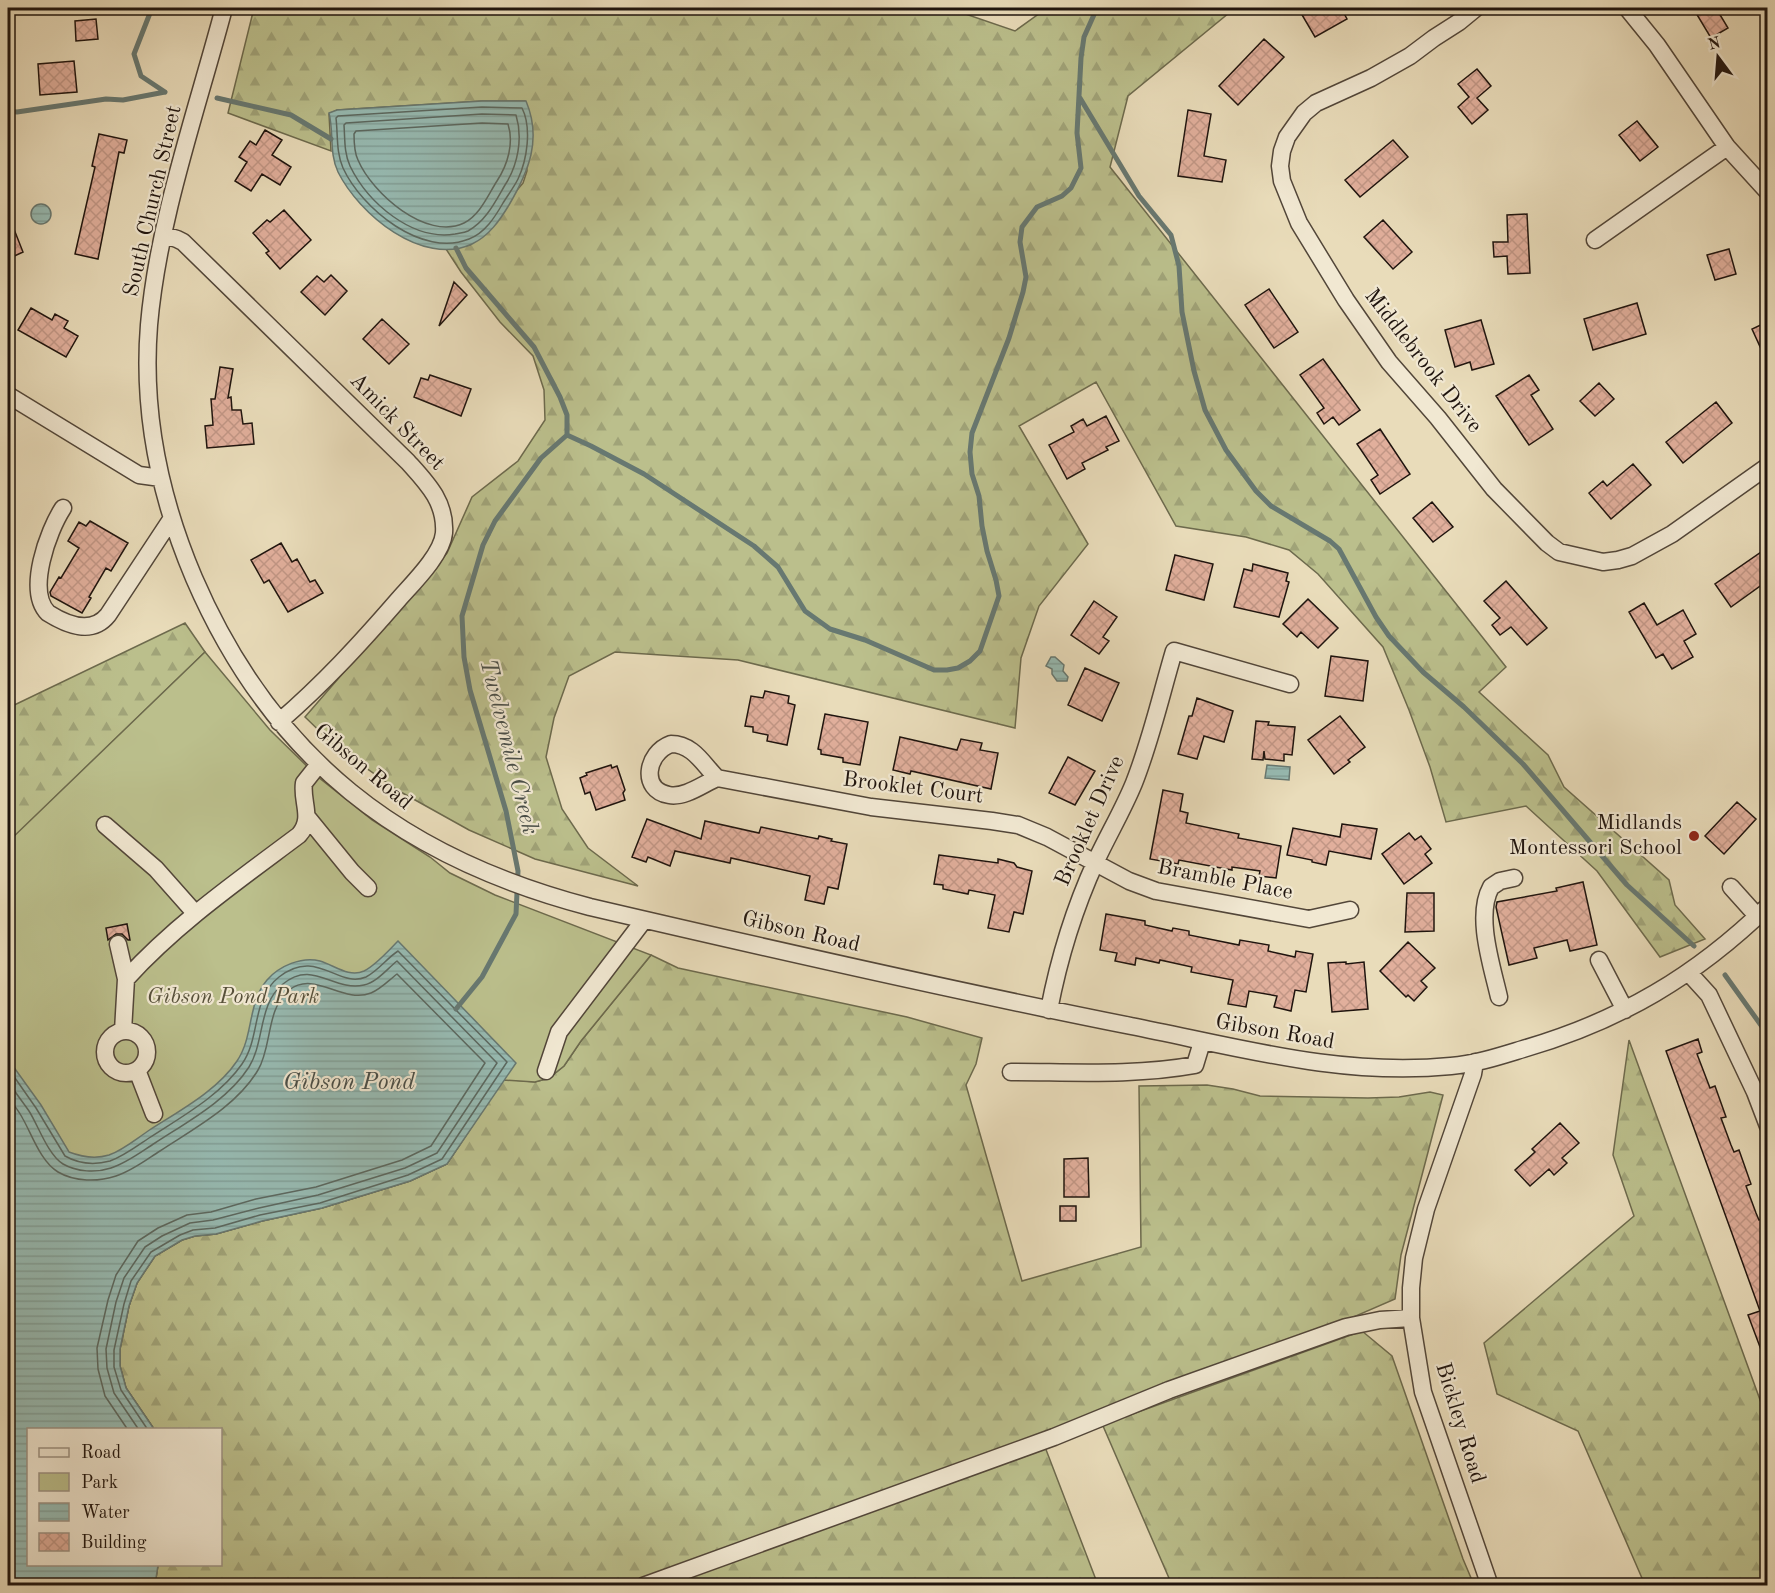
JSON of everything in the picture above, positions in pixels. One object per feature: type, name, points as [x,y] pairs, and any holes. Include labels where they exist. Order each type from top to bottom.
[{"type":"street","name":"South Church Street","points":[[161,478],[150,412],[148,351],[152,300],[164,236],[224,8]]},
{"type":"street","name":"Middlebrook Drive","points":[[1476,8],[1410,56],[1371,78],[1316,104],[1304,113],[1287,137],[1280,166],[1282,181],[1299,223],[1346,300],[1389,362],[1438,418],[1494,489],[1547,543],[1559,552],[1603,562],[1632,556],[1688,522],[1767,466]]},
{"type":"street","points":[[1626,8],[1657,45],[1727,147],[1767,192]]},
{"type":"street","points":[[1595,240],[1727,147]]},
{"type":"street","name":"Amick Street","points":[[164,236],[183,242],[408,462],[432,489],[442,513],[444,536],[428,565],[342,664],[279,722]]},
{"type":"street","points":[[8,395],[139,475],[161,478]]},
{"type":"street","name":"Gibson Road","points":[[161,478],[189,567],[217,628],[247,679],[279,722],[319,764],[375,811],[455,860],[517,886],[560,900],[1049,1010],[1202,1042],[1325,1065],[1354,1068],[1428,1067],[1475,1062],[1571,1034],[1625,1010],[1689,973],[1724,947],[1762,911]]},
{"type":"street","points":[[63,508],[52,528],[44,552],[38,588],[39,597],[48,614],[86,628],[99,624],[108,615],[172,518]]},
{"type":"street","name":"Brooklet Drive","points":[[1049,1010],[1056,971],[1069,926],[1095,862],[1133,785],[1147,746],[1174,651],[1290,684]]},
{"type":"street","points":[[126,979],[148,955],[195,913],[300,835],[308,818],[304,783],[319,764]]},
{"type":"street","name":"Brooklet Court","points":[[717,778],[879,808],[992,820],[1018,825],[1095,862]]},
{"type":"street","points":[[308,818],[351,872],[368,888]]},
{"type":"street","points":[[105,825],[156,869],[195,913]]},
{"type":"street","name":"Bramble Place","points":[[1095,862],[1141,886],[1192,897],[1309,919],[1350,910]]},
{"type":"street","points":[[1499,997],[1487,942],[1487,893],[1500,881],[1514,878]]},
{"type":"street","points":[[1731,887],[1762,911]]},
{"type":"street","points":[[546,1071],[555,1040],[566,1022],[644,920]]},
{"type":"street","points":[[118,944],[126,979],[123,1031]]},
{"type":"street","points":[[1599,960],[1625,1010]]},
{"type":"street","points":[[1689,973],[1709,995],[1755,1092],[1767,1126]]},
{"type":"street","points":[[123,1031],[135,1033],[145,1042],[147,1048],[145,1060],[137,1070],[118,1071],[112,1067],[106,1056],[106,1049],[111,1038],[123,1031]]},
{"type":"street","points":[[1011,1071],[1105,1073],[1175,1069],[1195,1065],[1202,1042]]},
{"type":"street","name":"Bickley Road","points":[[1475,1062],[1473,1074],[1426,1209],[1414,1258],[1411,1318],[1423,1392],[1490,1586]]},
{"type":"street","points":[[137,1070],[154,1114]]},
{"type":"street","points":[[643,1586],[1054,1437],[1159,1394],[1335,1331],[1362,1323],[1411,1318]]},
{"type":"green space","points":[[254,8],[948,8],[1015,31],[1047,8],[1235,8],[1128,96],[1110,167],[1506,667],[1479,692],[1548,755],[1564,787],[1669,880],[1675,905],[1705,939],[1660,957],[1597,871],[1526,806],[1446,822],[1430,767],[1383,647],[1318,574],[1289,550],[1246,537],[1176,526],[1096,382],[1019,426],[1088,544],[1039,606],[1021,658],[1015,728],[738,660],[615,652],[569,676],[554,718],[546,757],[562,809],[588,848],[638,886],[535,859],[469,830],[399,791],[336,747],[305,717],[447,553],[472,497],[518,461],[545,420],[544,390],[533,356],[500,322],[446,249],[470,245],[523,183],[527,171],[525,101],[482,101],[337,110],[329,114],[331,151],[228,113]]},
{"type":"green space","points":[[185,623],[205,652],[13,838],[8,1059],[8,708]]},
{"type":"green space","name":"Gibson Pond Park","points":[[205,652],[270,730],[318,777],[372,820],[430,857],[450,873],[495,895],[651,955],[581,1041],[564,1066],[549,1078],[535,1082],[503,1080],[447,1164],[410,1181],[322,1208],[182,1240],[155,1256],[137,1283],[129,1306],[120,1349],[120,1366],[126,1388],[153,1428],[27,1428],[27,1566],[158,1566],[155,1585],[8,1586],[8,842]]},
{"type":"green space","points":[[651,955],[678,968],[907,1017],[982,1038],[976,1064],[966,1085],[1022,1281],[1141,1247],[1139,1086],[1207,1085],[1260,1096],[1368,1098],[1399,1097],[1430,1092],[1443,1095],[1401,1255],[1395,1299],[1116,1420],[1362,1331],[1392,1356],[1474,1585],[1172,1585],[1103,1426],[1045,1447],[1098,1585],[155,1585],[158,1566],[222,1566],[222,1428],[153,1428],[126,1388],[120,1366],[120,1349],[129,1306],[137,1283],[155,1256],[182,1240],[322,1208],[410,1181],[447,1164],[503,1079],[535,1082],[549,1078],[564,1066],[581,1041]]},
{"type":"green space","points":[[1629,1040],[1767,1419],[1767,1585],[1645,1585],[1578,1431],[1497,1394],[1484,1343],[1634,1216],[1613,1155]]},
{"type":"water","points":[[482,101],[526,101],[531,115],[533,142],[527,167],[509,205],[489,232],[472,244],[453,249],[433,248],[413,242],[394,232],[361,204],[338,172],[335,165],[329,113],[337,110]]},
{"type":"water","points":[[41,204],[48,207],[51,214],[48,221],[41,224],[34,221],[31,214],[34,207]]},
{"type":"water","points":[[1051,657],[1055,657],[1064,665],[1063,671],[1068,677],[1067,681],[1057,681],[1052,674],[1052,669],[1046,666]]},
{"type":"water","points":[[1267,765],[1290,767],[1289,780],[1265,778]]},
{"type":"water","name":"Gibson Pond","points":[[398,941],[516,1063],[447,1164],[410,1181],[322,1208],[182,1240],[155,1256],[137,1283],[129,1306],[120,1349],[120,1366],[126,1388],[153,1428],[27,1428],[27,1566],[158,1566],[155,1585],[8,1585],[8,1059],[41,1105],[69,1152],[89,1157],[109,1155],[197,1100],[229,1072],[246,1041],[256,999],[267,980],[278,970],[298,961],[313,960],[347,972],[358,973],[382,958]]},
{"type":"building","points":[[1298,8],[1341,8],[1347,19],[1315,37]]},
{"type":"building","points":[[1693,8],[1716,8],[1728,28],[1711,38]]},
{"type":"building","points":[[96,19],[98,39],[76,41],[75,21]]},
{"type":"building","points":[[1264,39],[1284,57],[1238,105],[1219,86]]},
{"type":"building","points":[[74,61],[77,92],[40,95],[38,64]]},
{"type":"building","points":[[1477,69],[1491,86],[1477,98],[1488,110],[1472,124],[1458,107],[1469,97],[1458,84]]},
{"type":"building","points":[[1188,110],[1211,114],[1204,156],[1226,160],[1222,182],[1178,176]]},
{"type":"building","points":[[1637,121],[1658,147],[1640,161],[1619,135]]},
{"type":"building","points":[[265,130],[282,140],[272,155],[291,167],[280,185],[262,174],[251,191],[235,181],[247,162],[239,157],[250,141],[256,145]]},
{"type":"building","points":[[99,134],[127,140],[124,153],[119,152],[98,259],[75,254],[95,167],[92,166]]},
{"type":"building","points":[[1393,140],[1408,157],[1360,197],[1345,180]]},
{"type":"building","points":[[284,210],[311,240],[280,269],[266,253],[269,251],[253,233],[267,220],[270,222]]},
{"type":"building","points":[[8,214],[23,252],[8,259]]},
{"type":"building","points":[[1527,214],[1530,273],[1508,274],[1507,256],[1494,257],[1493,242],[1508,242],[1507,215]]},
{"type":"building","points":[[1383,220],[1412,252],[1393,269],[1364,237]]},
{"type":"building","points":[[1729,249],[1736,274],[1715,280],[1707,255]]},
{"type":"building","points":[[331,275],[347,291],[325,315],[301,292],[317,276],[324,282]]},
{"type":"building","points":[[454,282],[467,295],[439,326]]},
{"type":"building","points":[[1269,289],[1298,332],[1274,348],[1245,305]]},
{"type":"building","points":[[1637,303],[1646,334],[1593,350],[1584,319]]},
{"type":"building","points":[[31,308],[52,320],[55,314],[68,321],[64,328],[78,336],[66,357],[18,330]]},
{"type":"building","points":[[382,319],[409,344],[389,364],[363,339]]},
{"type":"building","points":[[1481,320],[1494,364],[1472,370],[1470,362],[1455,367],[1445,330]]},
{"type":"building","points":[[1767,322],[1767,362],[1752,329]]},
{"type":"building","points":[[1323,359],[1360,410],[1339,425],[1333,417],[1324,424],[1317,413],[1324,408],[1300,375]]},
{"type":"building","points":[[220,367],[233,369],[228,398],[231,397],[232,410],[241,410],[243,424],[252,423],[254,444],[207,448],[205,426],[213,425],[211,399],[215,399]]},
{"type":"building","points":[[430,375],[471,389],[461,416],[414,397],[421,378],[428,380]]},
{"type":"building","points":[[1529,375],[1539,390],[1531,395],[1553,429],[1529,445],[1496,396]]},
{"type":"building","points":[[1599,383],[1614,399],[1595,416],[1580,401]]},
{"type":"building","points":[[1716,402],[1732,423],[1683,463],[1666,442]]},
{"type":"building","points":[[1106,416],[1119,441],[1106,447],[1108,450],[1082,463],[1085,469],[1067,479],[1049,445],[1074,432],[1071,426],[1083,419],[1087,426]]},
{"type":"building","points":[[1380,429],[1410,474],[1380,494],[1371,480],[1378,475],[1357,444]]},
{"type":"building","points":[[1633,464],[1651,485],[1611,519],[1589,493],[1603,481],[1607,486]]},
{"type":"building","points":[[1432,502],[1453,527],[1433,542],[1413,518]]},
{"type":"building","points":[[90,521],[128,543],[111,571],[106,568],[82,613],[51,596],[50,592],[79,548],[68,541],[79,522],[86,526]]},
{"type":"building","points":[[281,543],[292,562],[297,559],[310,582],[315,580],[323,593],[288,612],[269,580],[264,583],[251,560]]},
{"type":"building","points":[[1767,548],[1767,581],[1731,607],[1715,584]]},
{"type":"building","points":[[1175,555],[1213,564],[1204,600],[1166,590]]},
{"type":"building","points":[[1253,564],[1288,573],[1286,581],[1289,582],[1279,617],[1234,607],[1244,569],[1252,571]]},
{"type":"building","points":[[1506,581],[1547,628],[1527,645],[1511,627],[1500,635],[1492,625],[1500,618],[1484,601]]},
{"type":"building","points":[[1308,599],[1338,628],[1318,648],[1301,632],[1297,637],[1283,624]]},
{"type":"building","points":[[1094,601],[1117,617],[1103,637],[1109,641],[1099,654],[1071,635]]},
{"type":"building","points":[[1644,603],[1657,625],[1683,610],[1696,634],[1684,641],[1693,657],[1672,669],[1663,654],[1656,658],[1629,612]]},
{"type":"building","points":[[1331,656],[1368,661],[1363,701],[1325,696]]},
{"type":"building","points":[[1085,668],[1119,683],[1102,721],[1068,705]]},
{"type":"building","points":[[765,691],[789,696],[788,703],[795,705],[787,745],[767,741],[768,735],[753,732],[753,727],[745,726],[751,696],[763,698]]},
{"type":"building","points":[[1197,698],[1233,711],[1224,742],[1204,736],[1197,759],[1178,754]]},
{"type":"building","points":[[825,714],[868,722],[860,765],[843,762],[843,758],[821,754],[821,750],[818,749]]},
{"type":"building","points":[[1340,716],[1365,747],[1334,774],[1308,740]]},
{"type":"building","points":[[1256,721],[1269,722],[1268,725],[1295,727],[1292,755],[1284,754],[1284,761],[1265,759],[1264,751],[1263,760],[1252,759]]},
{"type":"building","points":[[900,737],[957,750],[961,739],[982,743],[980,750],[998,753],[991,789],[911,771],[910,774],[893,770]]},
{"type":"building","points":[[1068,757],[1095,771],[1075,805],[1049,793]]},
{"type":"building","points":[[611,765],[612,768],[617,766],[625,790],[623,793],[625,800],[596,810],[590,792],[585,794],[580,778],[587,775],[586,773]]},
{"type":"building","points":[[1163,790],[1183,794],[1180,811],[1188,813],[1186,823],[1239,834],[1238,838],[1281,846],[1276,878],[1259,876],[1260,871],[1232,867],[1232,870],[1179,860],[1178,864],[1150,859]]},
{"type":"building","points":[[1737,802],[1756,819],[1724,854],[1705,836]]},
{"type":"building","points":[[647,819],[701,839],[705,821],[759,833],[761,827],[818,839],[819,836],[847,844],[838,889],[828,887],[824,904],[805,900],[810,876],[731,858],[730,863],[675,851],[670,866],[648,857],[646,862],[632,857]]},
{"type":"building","points":[[1342,824],[1377,829],[1371,859],[1329,851],[1326,865],[1287,855],[1293,828],[1340,837]]},
{"type":"building","points":[[1409,833],[1415,840],[1421,836],[1431,849],[1425,854],[1432,863],[1404,884],[1382,854]]},
{"type":"building","points":[[939,855],[998,863],[998,859],[1032,871],[1023,914],[1014,912],[1009,932],[988,928],[995,895],[969,890],[968,894],[943,889],[943,885],[934,884]]},
{"type":"building","points":[[1583,882],[1597,945],[1570,951],[1567,940],[1534,948],[1537,958],[1509,965],[1496,907],[1497,902],[1557,891],[1556,888]]},
{"type":"building","points":[[1407,893],[1434,893],[1434,931],[1405,932]]},
{"type":"building","points":[[1106,914],[1145,921],[1145,925],[1172,931],[1173,928],[1189,931],[1189,935],[1239,945],[1240,940],[1269,945],[1268,951],[1295,957],[1296,951],[1313,954],[1306,992],[1295,990],[1291,1011],[1274,1007],[1277,996],[1249,991],[1246,1007],[1228,1004],[1233,980],[1191,972],[1192,967],[1160,960],[1159,963],[1136,958],[1135,965],[1115,961],[1117,953],[1100,950]]},
{"type":"building","points":[[127,924],[130,940],[122,934],[116,934],[108,940],[106,928]]},
{"type":"building","points":[[1408,942],[1435,968],[1421,981],[1427,987],[1414,1001],[1408,995],[1406,997],[1380,971]]},
{"type":"building","points":[[1346,962],[1346,964],[1364,962],[1368,1009],[1332,1012],[1328,963]]},
{"type":"building","points":[[1698,1039],[1702,1052],[1697,1054],[1710,1088],[1715,1086],[1726,1117],[1721,1118],[1734,1152],[1739,1150],[1751,1184],[1746,1186],[1756,1213],[1759,1220],[1764,1218],[1767,1227],[1767,1363],[1748,1315],[1760,1311],[1666,1051]]},
{"type":"building","points":[[1560,1123],[1579,1143],[1562,1158],[1567,1163],[1554,1175],[1549,1169],[1530,1186],[1515,1170],[1535,1152],[1532,1149]]},
{"type":"building","points":[[1088,1158],[1089,1197],[1064,1197],[1064,1159]]},
{"type":"building","points":[[1060,1206],[1076,1206],[1076,1221],[1060,1221]]},
{"type":"waterway","points":[[152,8],[134,54],[141,76],[165,92]]},
{"type":"waterway","name":"Twelvemile Creek","points":[[567,435],[644,474],[754,546],[778,567],[805,611],[830,629],[865,640],[934,670],[958,668],[970,661],[980,651],[999,596],[987,551],[979,496],[972,474],[970,452],[972,433],[1009,338],[1023,292],[1026,277],[1020,242],[1022,227],[1037,207],[1062,196],[1071,188],[1081,168],[1077,133],[1081,58],[1084,37],[1097,8]]},
{"type":"waterway","points":[[8,111],[17,112],[106,99],[123,100],[165,92]]},
{"type":"waterway","points":[[217,98],[291,115],[331,139]]},
{"type":"waterway","points":[[1080,98],[1139,196],[1171,235],[1179,266],[1182,312],[1194,371],[1205,410],[1226,450],[1256,491],[1271,506],[1330,541],[1339,549],[1376,617],[1389,636],[1423,672],[1464,707],[1523,764],[1627,885],[1694,946]]},
{"type":"waterway","points":[[456,248],[466,268],[534,347],[567,415],[567,435]]},
{"type":"waterway","name":"Twelvemile Creek","points":[[456,1009],[482,977],[516,914],[518,871],[506,811],[470,690],[464,657],[462,616],[483,545],[495,521],[541,458],[567,435]]},
{"type":"waterway","points":[[1725,975],[1768,1035]]},
{"type":"place","name":"Midlands Montessori School","points":[[1694,836]]}]
